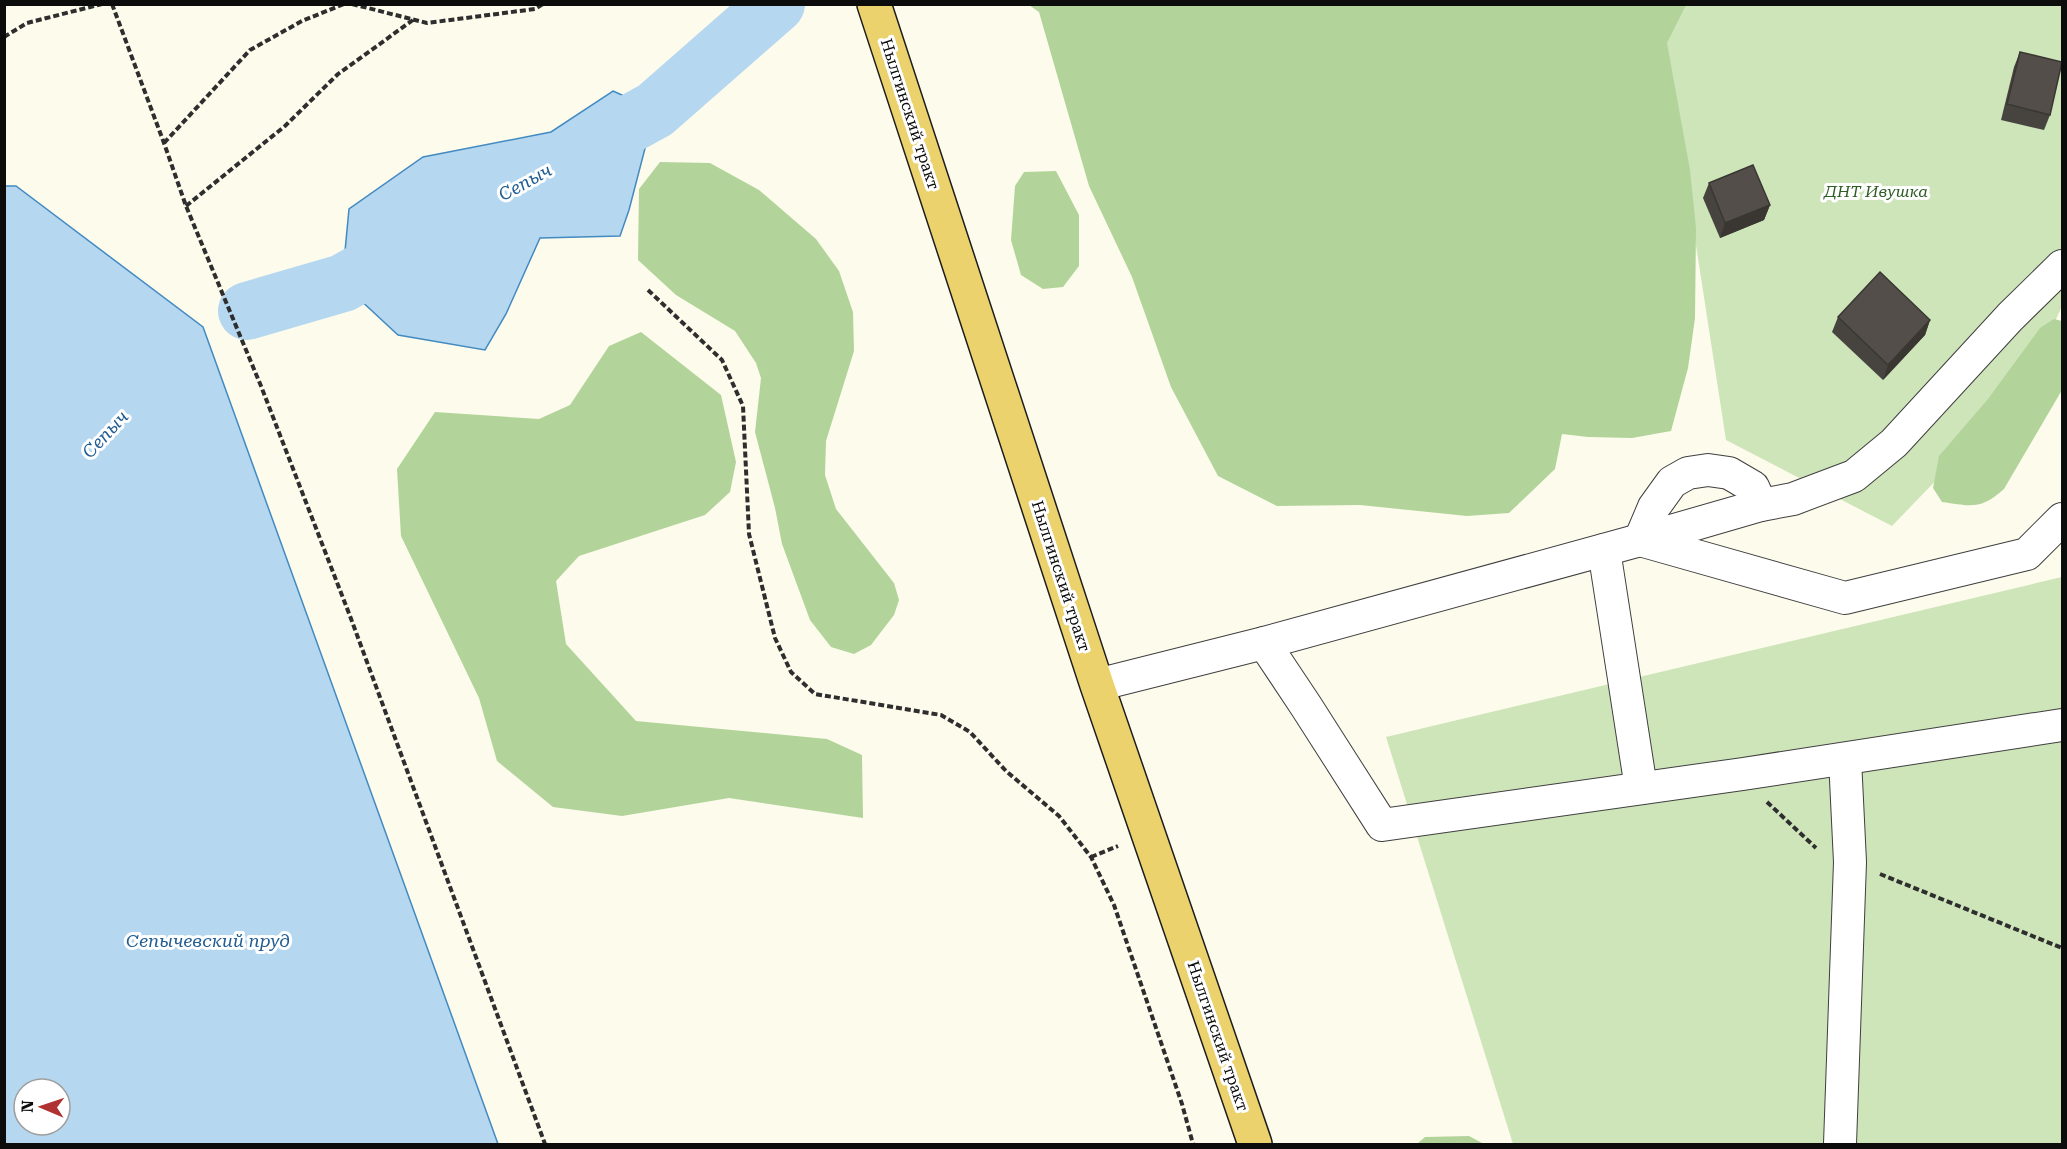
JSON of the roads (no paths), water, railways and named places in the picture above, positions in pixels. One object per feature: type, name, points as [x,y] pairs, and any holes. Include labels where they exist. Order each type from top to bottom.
[{"type":"main road","name":"Нылгинский тракт","points":[[875,6],[1097,686],[1255,1144]]},
{"type":"street","points":[[1097,686],[1264,643],[1761,505],[1793,499],[1854,476],[1894,443],[2010,317],[2062,266]]},
{"type":"street","points":[[1640,540],[1654,507],[1672,482],[1688,473],[1708,470],[1729,473],[1753,487],[1761,505]]},
{"type":"street","points":[[1640,540],[1845,598],[2027,554],[2062,519]]},
{"type":"street","points":[[1604,550],[1641,788]]},
{"type":"street","points":[[1264,643],[1382,825],[1743,774],[2062,725]]},
{"type":"street","points":[[1840,1144],[1851,862],[1845,759]]},
{"type":"water","points":[[613,91],[655,110],[620,236],[540,238],[506,314],[485,350],[398,335],[342,283],[349,209],[423,157],[551,132]]},
{"type":"water","name":"Сепычевский пруд","points":[[4,186],[16,186],[203,327],[498,1144],[5,1144]]},
{"type":"waterway","name":"Сепыч","points":[[584,149],[655,110],[776,4]]},
{"type":"waterway","name":"Сепыч","points":[[247,311],[343,283],[413,244]]},
{"type":"park label","name":"ДНТ Ивушка","points":[[1876,191]]}]
